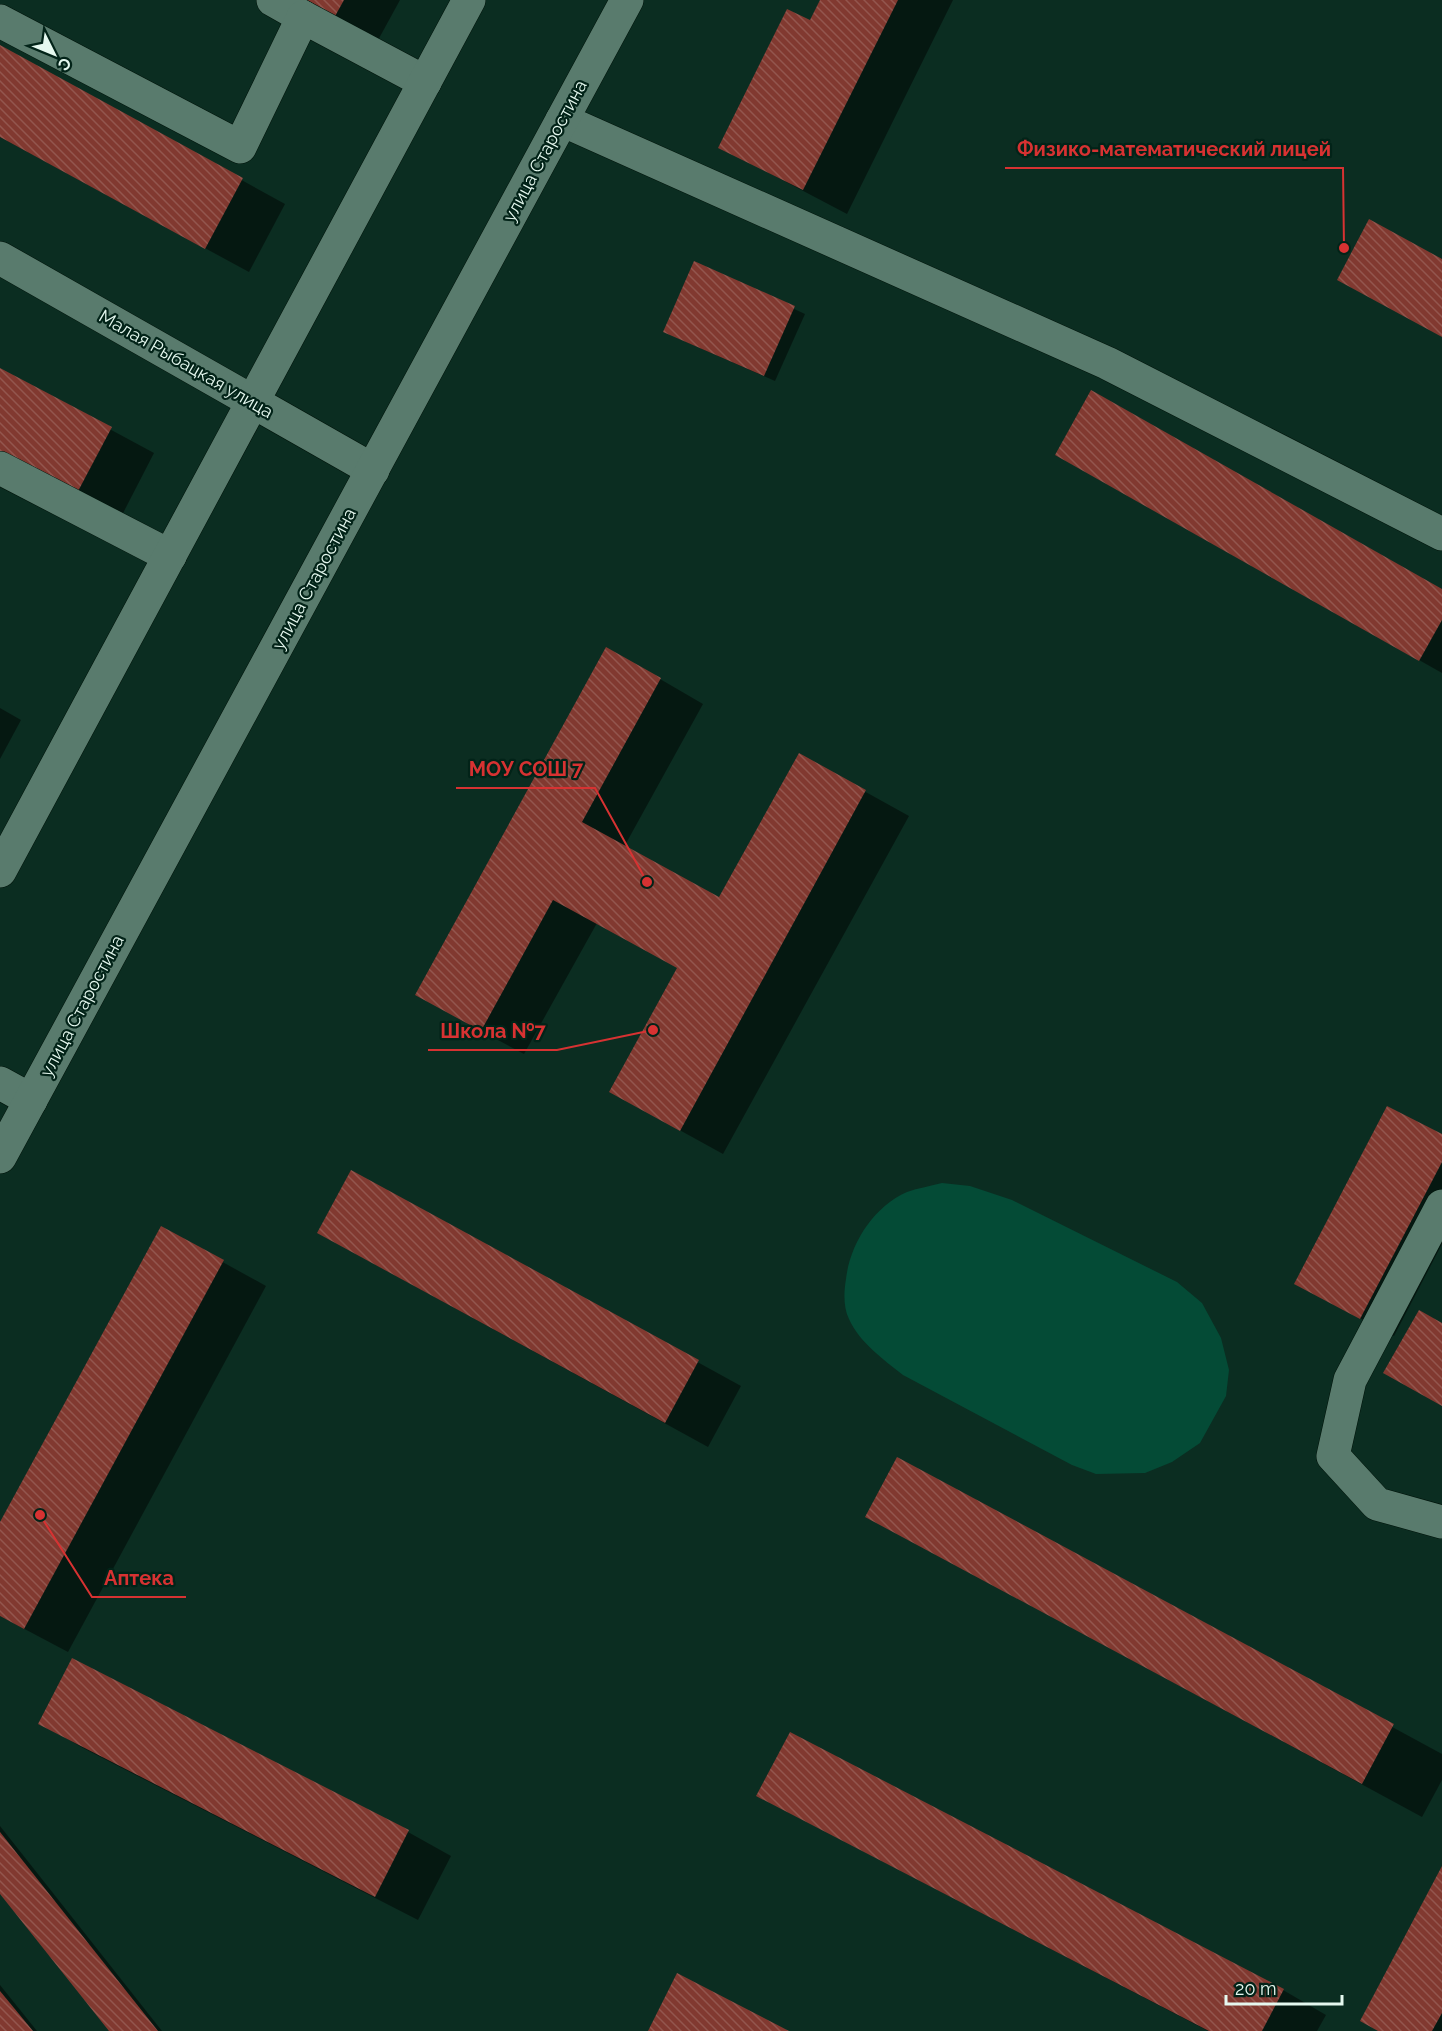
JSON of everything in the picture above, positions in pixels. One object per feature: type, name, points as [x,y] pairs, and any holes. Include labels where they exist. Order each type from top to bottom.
[{"type":"street","points":[[273,0],[425,82]]},
{"type":"street","points":[[0,871],[469,0]]},
{"type":"street","name":"улица Старостина","points":[[0,1157],[627,0]]},
{"type":"street","points":[[0,21],[240,147],[303,16]]},
{"type":"street","points":[[562,120],[1107,363],[1442,534]]},
{"type":"street","name":"Малая Рыбацкая улица","points":[[0,258],[374,470]]},
{"type":"street","points":[[0,468],[170,556]]},
{"type":"street","points":[[0,1083],[31,1100]]},
{"type":"street","points":[[1442,1206],[1350,1380],[1333,1456],[1377,1504],[1442,1522]]},
{"type":"green space","points":[[942,1183],[970,1186],[1012,1200],[1177,1282],[1202,1303],[1221,1338],[1229,1370],[1226,1396],[1200,1443],[1172,1462],[1145,1473],[1096,1474],[1072,1465],[903,1375],[859,1336],[849,1319],[844,1299],[848,1266],[858,1240],[874,1217],[895,1199],[907,1192]]},
{"type":"building","points":[[299,0],[344,0],[334,18]]},
{"type":"building","points":[[820,0],[898,0],[803,190],[718,148],[787,9],[810,20]]},
{"type":"building","points":[[0,45],[243,178],[205,249],[0,137]]},
{"type":"building","points":[[1369,219],[1442,259],[1442,337],[1337,280]]},
{"type":"building","points":[[694,261],[795,306],[764,376],[663,332]]},
{"type":"building","points":[[0,368],[112,427],[76,495],[0,455]]},
{"type":"building","points":[[1091,390],[1442,589],[1442,620],[1419,661],[1055,455]]},
{"type":"building","points":[[606,647],[661,678],[582,822],[719,897],[799,753],[866,790],[680,1131],[609,1092],[677,968],[553,900],[481,1031],[415,995]]},
{"type":"building","points":[[1387,1106],[1442,1134],[1442,1162],[1360,1319],[1294,1284]]},
{"type":"building","points":[[351,1170],[699,1360],[665,1423],[317,1233]]},
{"type":"building","points":[[161,1226],[224,1260],[24,1629],[0,1616],[0,1522]]},
{"type":"building","points":[[1419,1310],[1442,1323],[1442,1406],[1383,1373]]},
{"type":"building","points":[[897,1457],[1394,1724],[1362,1784],[865,1517]]},
{"type":"building","points":[[72,1658],[409,1830],[375,1897],[38,1724]]},
{"type":"building","points":[[790,1732],[1284,1989],[1262,2031],[1209,2031],[756,1796]]},
{"type":"building","points":[[0,1832],[158,2031],[109,2031],[0,1894]]},
{"type":"building","points":[[1442,1866],[1442,2013],[1432,2031],[1378,2031],[1360,2021]]},
{"type":"building","points":[[677,1973],[789,2031],[648,2031]]},
{"type":"building","points":[[0,1991],[33,2031],[0,2031]]},
{"type":"place","name":"Физико-математический лицей","points":[[1344,248]]},
{"type":"place","name":"МОУ СОШ 7","points":[[647,882]]},
{"type":"place","name":"Школа №7","points":[[653,1030]]},
{"type":"place","name":"Аптека","points":[[40,1515]]}]
